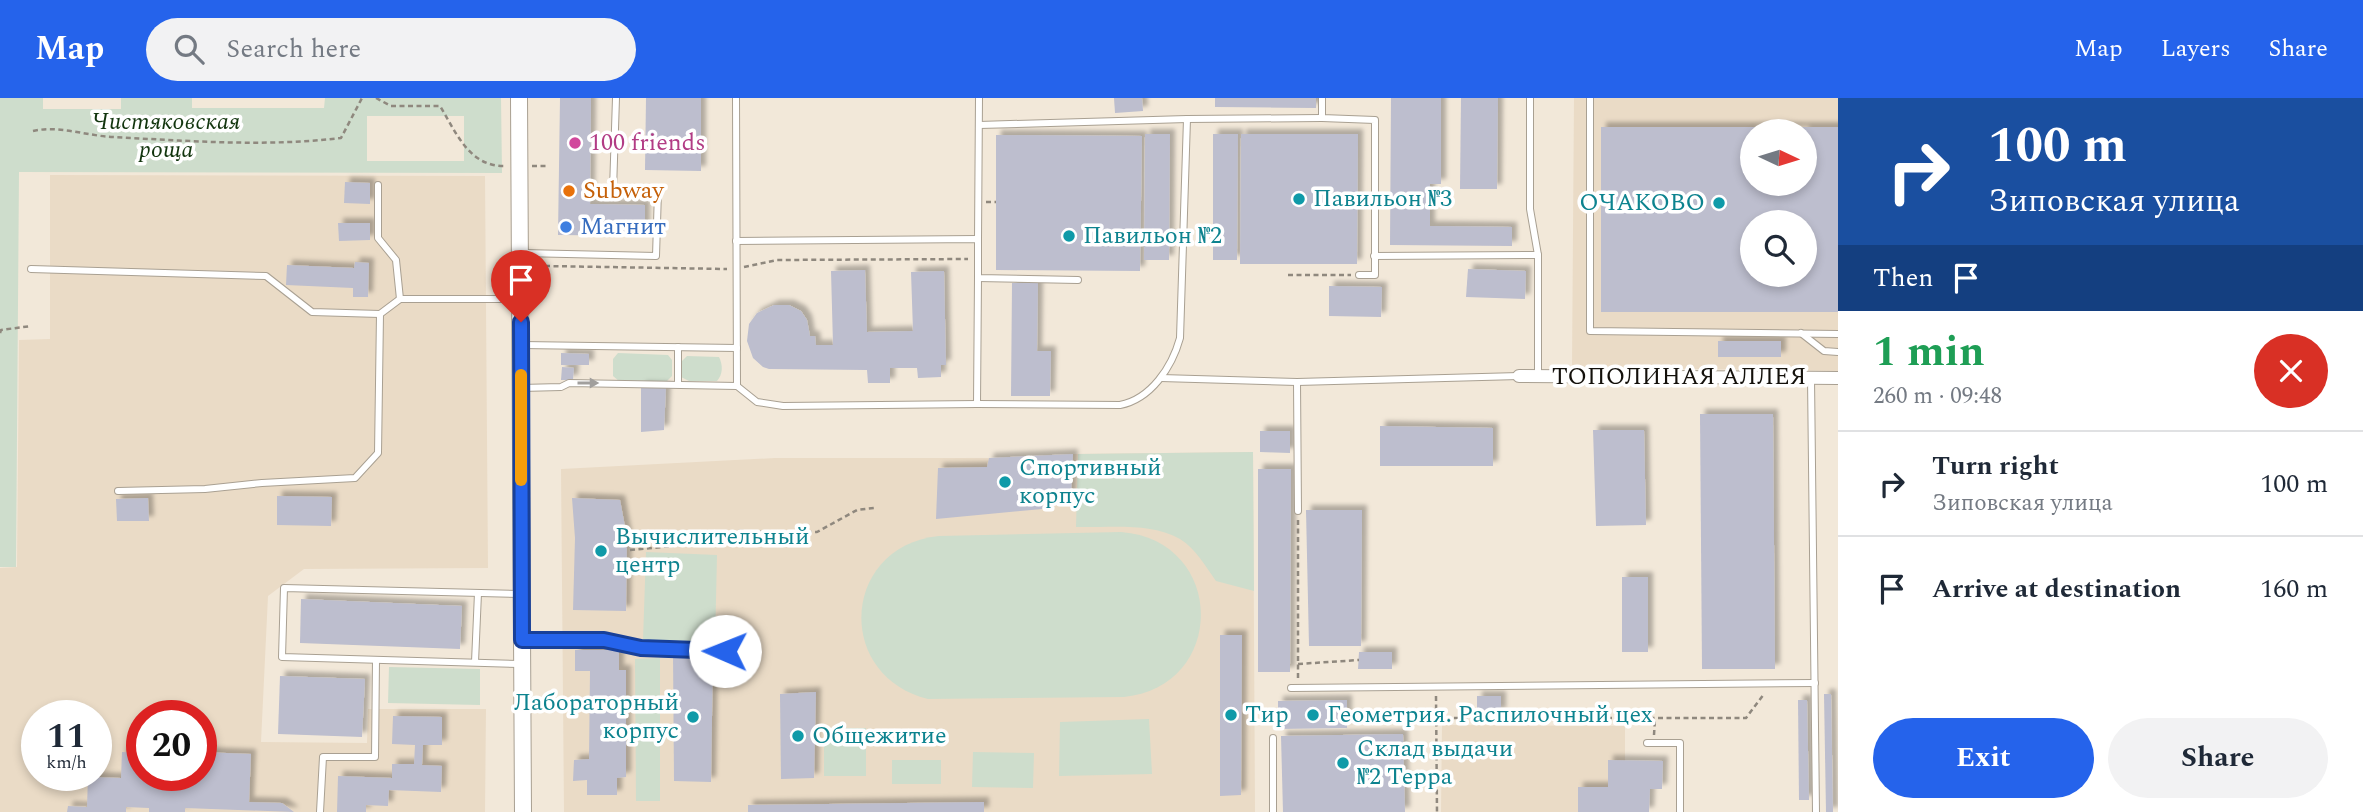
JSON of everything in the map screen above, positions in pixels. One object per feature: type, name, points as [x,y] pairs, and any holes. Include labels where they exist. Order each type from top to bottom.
[{"type":"street","points":[[519,98],[523,812]]},
{"type":"street","name":"ТОПОЛИНАЯ АЛЛЕЯ","points":[[1519,376],[1838,378]]},
{"type":"lane","points":[[520,253],[656,256],[658,191],[613,190],[616,98]]},
{"type":"lane","points":[[736,98],[737,386]]},
{"type":"lane","points":[[977,404],[979,98]]},
{"type":"lane","points":[[1322,98],[1322,118]]},
{"type":"lane","points":[[1530,98],[1530,209],[1538,255],[1538,376]]},
{"type":"lane","points":[[1590,98],[1590,331],[1838,334]]},
{"type":"lane","points":[[979,125],[1187,119],[1376,120],[1374,275],[1359,275]]},
{"type":"lane","points":[[521,387],[561,387],[569,383],[737,386],[757,402],[783,406],[1120,405],[1140,397],[1161,378],[1180,338],[1187,119]]},
{"type":"lane","points":[[378,184],[378,238],[396,260],[400,299]]},
{"type":"lane","points":[[736,241],[978,239]]},
{"type":"lane","points":[[1374,256],[1538,255]]},
{"type":"lane","points":[[31,269],[266,276],[312,312],[380,314],[400,299],[520,299]]},
{"type":"lane","points":[[978,278],[1078,279]]},
{"type":"lane","points":[[118,491],[205,489],[355,478],[378,453],[380,314]]},
{"type":"lane","points":[[1801,333],[1824,351],[1838,352]]},
{"type":"lane","points":[[521,345],[737,348]]},
{"type":"lane","points":[[678,347],[678,384]]},
{"type":"lane","points":[[1161,378],[1297,382],[1519,376]]},
{"type":"lane","points":[[1811,378],[1816,812]]},
{"type":"lane","points":[[1297,382],[1298,511]]},
{"type":"lane","points":[[522,594],[284,588],[282,657],[522,664]]},
{"type":"lane","points":[[475,663],[478,593]]},
{"type":"lane","points":[[522,640],[604,640],[641,648],[725,651]]},
{"type":"lane","points":[[320,812],[323,757],[375,757],[376,660]]},
{"type":"lane","points":[[1294,688],[1815,683]]},
{"type":"lane","points":[[1273,738],[1273,812]]},
{"type":"lane","points":[[1651,743],[1680,743],[1680,812]]},
{"type":"path","points":[[33,131],[44,128],[110,137],[294,144],[341,138],[362,98]]},
{"type":"path","points":[[376,98],[391,106],[440,106],[468,153],[494,166]]},
{"type":"path","points":[[987,213],[986,202],[996,202]]},
{"type":"path","points":[[545,266],[737,269],[777,260],[978,259]]},
{"type":"path","points":[[1288,275],[1359,275]]},
{"type":"path","points":[[0,333],[1,330],[31,326]]},
{"type":"path","points":[[630,550],[673,546],[736,531],[817,532],[857,510],[874,508]]},
{"type":"path","points":[[1294,688],[1298,664],[1298,511]]},
{"type":"path","points":[[1298,664],[1359,660]]},
{"type":"path","points":[[1437,718],[1746,718],[1771,684]]},
{"type":"path","points":[[1436,687],[1437,812]]},
{"type":"path","points":[[1651,743],[1655,718]]},
{"type":"shaded area","name":"ОЧАКОВО","points":[[1574,98],[1838,98],[1838,371],[1572,367]]},
{"type":"shaded area","points":[[50,175],[485,176],[488,568],[304,569],[268,596],[261,742],[367,743],[368,709],[486,709],[485,812],[0,812],[0,568],[17,567],[19,340],[50,339]]},
{"type":"shaded area","points":[[1253,452],[1255,812],[564,812],[561,469],[775,458],[989,458]]},
{"type":"shaded area","points":[[1442,725],[1625,726],[1625,761],[1608,761],[1608,787],[1578,787],[1578,812],[1441,812]]},
{"type":"green space","name":"Чистяковская роща","points":[[0,98],[43,98],[43,109],[121,109],[121,98],[192,98],[192,108],[324,108],[325,98],[501,98],[502,173],[19,172],[16,567],[0,567]],"holes":[[[367,116],[464,116],[464,161],[367,161]]]},
{"type":"green space","points":[[618,353],[668,355],[672,360],[672,376],[667,381],[619,381],[613,376],[613,359]]},
{"type":"green space","points":[[687,356],[719,357],[722,369],[717,381],[689,381],[681,377],[682,361]]},
{"type":"green space","points":[[1253,452],[1254,591],[1216,581],[1191,548],[1169,534],[1143,528],[1076,527],[1078,454]]},
{"type":"green space","points":[[1121,532],[1156,541],[1180,560],[1196,585],[1201,613],[1196,642],[1182,668],[1158,687],[1124,697],[928,699],[897,686],[876,665],[864,640],[862,613],[868,586],[883,562],[907,545],[939,536]]},
{"type":"green space","points":[[646,552],[717,555],[715,644],[643,640]]},
{"type":"green space","points":[[660,658],[660,801],[636,801],[635,659]]},
{"type":"green space","points":[[389,667],[480,669],[480,705],[388,703]]},
{"type":"green space","points":[[1149,719],[1152,774],[1059,776],[1060,722]]},
{"type":"green space","points":[[824,728],[866,728],[866,776],[824,776]]},
{"type":"green space","points":[[973,752],[1034,753],[1033,788],[972,787]]},
{"type":"green space","points":[[892,760],[941,760],[941,784],[892,784]]},
{"type":"building","points":[[560,98],[591,98],[590,204],[645,205],[645,236],[558,235]]},
{"type":"building","points":[[646,98],[701,98],[701,171],[645,170]]},
{"type":"building","points":[[1114,98],[1142,98],[1143,111],[1115,113]]},
{"type":"building","points":[[1215,98],[1316,98],[1316,108],[1215,107]]},
{"type":"building","points":[[1391,98],[1441,98],[1441,184],[1430,184],[1430,226],[1512,227],[1512,246],[1390,245]]},
{"type":"building","points":[[1461,98],[1498,98],[1497,189],[1460,189]]},
{"type":"building","name":"ОЧАКОВО","points":[[1601,127],[1740,127],[1740,196],[1817,196],[1817,127],[1838,127],[1838,312],[1601,312]]},
{"type":"building","points":[[1145,134],[1170,134],[1169,260],[1144,260]]},
{"type":"building","points":[[1213,134],[1238,134],[1237,260],[1213,260]]},
{"type":"building","name":"Павильон №3","points":[[1241,134],[1358,134],[1357,264],[1240,264]]},
{"type":"building","name":"Павильон №2","points":[[996,135],[1142,136],[1140,271],[996,270]]},
{"type":"building","points":[[345,182],[370,183],[370,204],[344,203]]},
{"type":"building","points":[[338,223],[370,223],[370,240],[339,241]]},
{"type":"building","points":[[355,262],[369,263],[368,297],[353,297],[353,288],[286,285],[287,265],[354,268]]},
{"type":"building","points":[[1468,269],[1526,271],[1525,299],[1466,297]]},
{"type":"building","points":[[865,270],[867,332],[913,331],[911,272],[944,271],[946,365],[941,365],[941,377],[918,378],[917,368],[890,368],[890,383],[868,383],[867,370],[769,369],[753,358],[747,341],[749,324],[757,313],[774,305],[789,305],[801,311],[807,320],[810,336],[815,336],[816,345],[833,345],[831,271]]},
{"type":"building","points":[[1012,283],[1038,283],[1037,351],[1051,351],[1050,396],[1011,396]]},
{"type":"building","points":[[1329,286],[1382,287],[1381,317],[1329,316]]},
{"type":"building","points":[[1718,341],[1781,341],[1781,357],[1718,357]]},
{"type":"building","points":[[561,353],[589,354],[589,365],[561,365]]},
{"type":"building","points":[[562,367],[574,368],[573,380],[561,380]]},
{"type":"building","points":[[641,386],[666,387],[664,430],[641,432]]},
{"type":"building","points":[[1700,414],[1773,414],[1775,669],[1702,669]]},
{"type":"building","points":[[1380,426],[1493,428],[1493,466],[1380,466]]},
{"type":"building","points":[[1593,430],[1644,430],[1646,525],[1596,526]]},
{"type":"building","points":[[1260,431],[1290,431],[1290,453],[1260,452]]},
{"type":"building","name":"Спортивный корпус","points":[[1073,454],[1071,497],[1044,497],[1042,509],[936,519],[938,468],[987,467],[989,458]]},
{"type":"building","points":[[1258,469],[1291,469],[1290,672],[1258,672]]},
{"type":"building","points":[[277,496],[332,497],[331,526],[277,525]]},
{"type":"building","points":[[148,498],[149,521],[117,521],[116,499]]},
{"type":"building","name":"Вычислительный центр","points":[[572,498],[620,500],[627,537],[626,611],[573,610],[575,538]]},
{"type":"building","points":[[1306,510],[1362,510],[1361,646],[1309,646]]},
{"type":"building","points":[[1622,577],[1648,577],[1648,652],[1622,652]]},
{"type":"building","points":[[301,599],[462,606],[460,649],[300,643]]},
{"type":"building","name":"Тир","points":[[1220,635],[1242,635],[1241,795],[1220,796]]},
{"type":"building","points":[[575,650],[619,650],[619,670],[626,670],[626,777],[617,778],[617,795],[587,795],[587,780],[573,781],[574,760],[589,759],[590,671],[575,671]]},
{"type":"building","name":"Лабораторный корпус","points":[[673,652],[713,653],[711,782],[674,781]]},
{"type":"building","points":[[1359,652],[1392,652],[1392,669],[1358,669]]},
{"type":"building","points":[[280,676],[365,679],[362,737],[278,734]]},
{"type":"building","name":"Общежитие","points":[[816,692],[814,778],[781,779],[780,694]]},
{"type":"building","points":[[1824,694],[1831,694],[1833,812],[1826,812]]},
{"type":"building","points":[[1477,696],[1501,696],[1501,713],[1477,713]]},
{"type":"building","name":"Геометрия. Распилочный цех","points":[[1347,700],[1347,728],[1278,729],[1278,701]]},
{"type":"building","points":[[1798,700],[1807,700],[1809,800],[1799,800]]},
{"type":"building","points":[[393,716],[442,717],[442,745],[423,745],[422,765],[442,766],[441,792],[389,790],[388,806],[366,805],[366,812],[337,812],[338,776],[392,778],[392,764],[414,764],[415,745],[392,744]]},
{"type":"building","name":"Склад выдачи №2 Терра","points":[[1403,734],[1405,812],[1283,812],[1281,736]]},
{"type":"building","points":[[122,752],[126,752],[126,791],[217,791],[217,753],[251,754],[249,802],[282,803],[294,812],[185,808],[185,812],[149,812],[149,808],[126,807],[126,812],[67,812],[68,806],[87,807],[88,791],[112,791],[112,778],[121,778]]},
{"type":"building","points":[[1608,760],[1663,761],[1662,789],[1650,789],[1649,812],[1578,812],[1578,787],[1608,787]]},
{"type":"building","points":[[984,802],[984,812],[748,812],[748,805]]},
{"type":"slow traffic","points":[[521,375],[521,480]]},
{"type":"place","name":"100 friends","points":[[575,143]]},
{"type":"place","name":"Subway","points":[[569,191]]},
{"type":"place","name":"Павильон №3","points":[[1299,199]]},
{"type":"place","name":"ОЧАКОВО","points":[[1719,203]]},
{"type":"place","name":"Магнит","points":[[566,227]]},
{"type":"place","name":"Павильон №2","points":[[1069,236]]},
{"type":"place","name":"Спортивный корпус","points":[[1005,482]]},
{"type":"place","name":"Вычислительный центр","points":[[601,551]]},
{"type":"place","name":"Тир","points":[[1231,715]]},
{"type":"place","name":"Геометрия. Распилочный цех","points":[[1313,715]]},
{"type":"place","name":"Лабораторный корпус","points":[[693,717]]},
{"type":"place","name":"Общежитие","points":[[798,736]]},
{"type":"place","name":"Склад выдачи №2 Терра","points":[[1343,763]]},
{"type":"route","points":[[521,322],[522,640],[604,640],[641,648],[725,651]]}]
